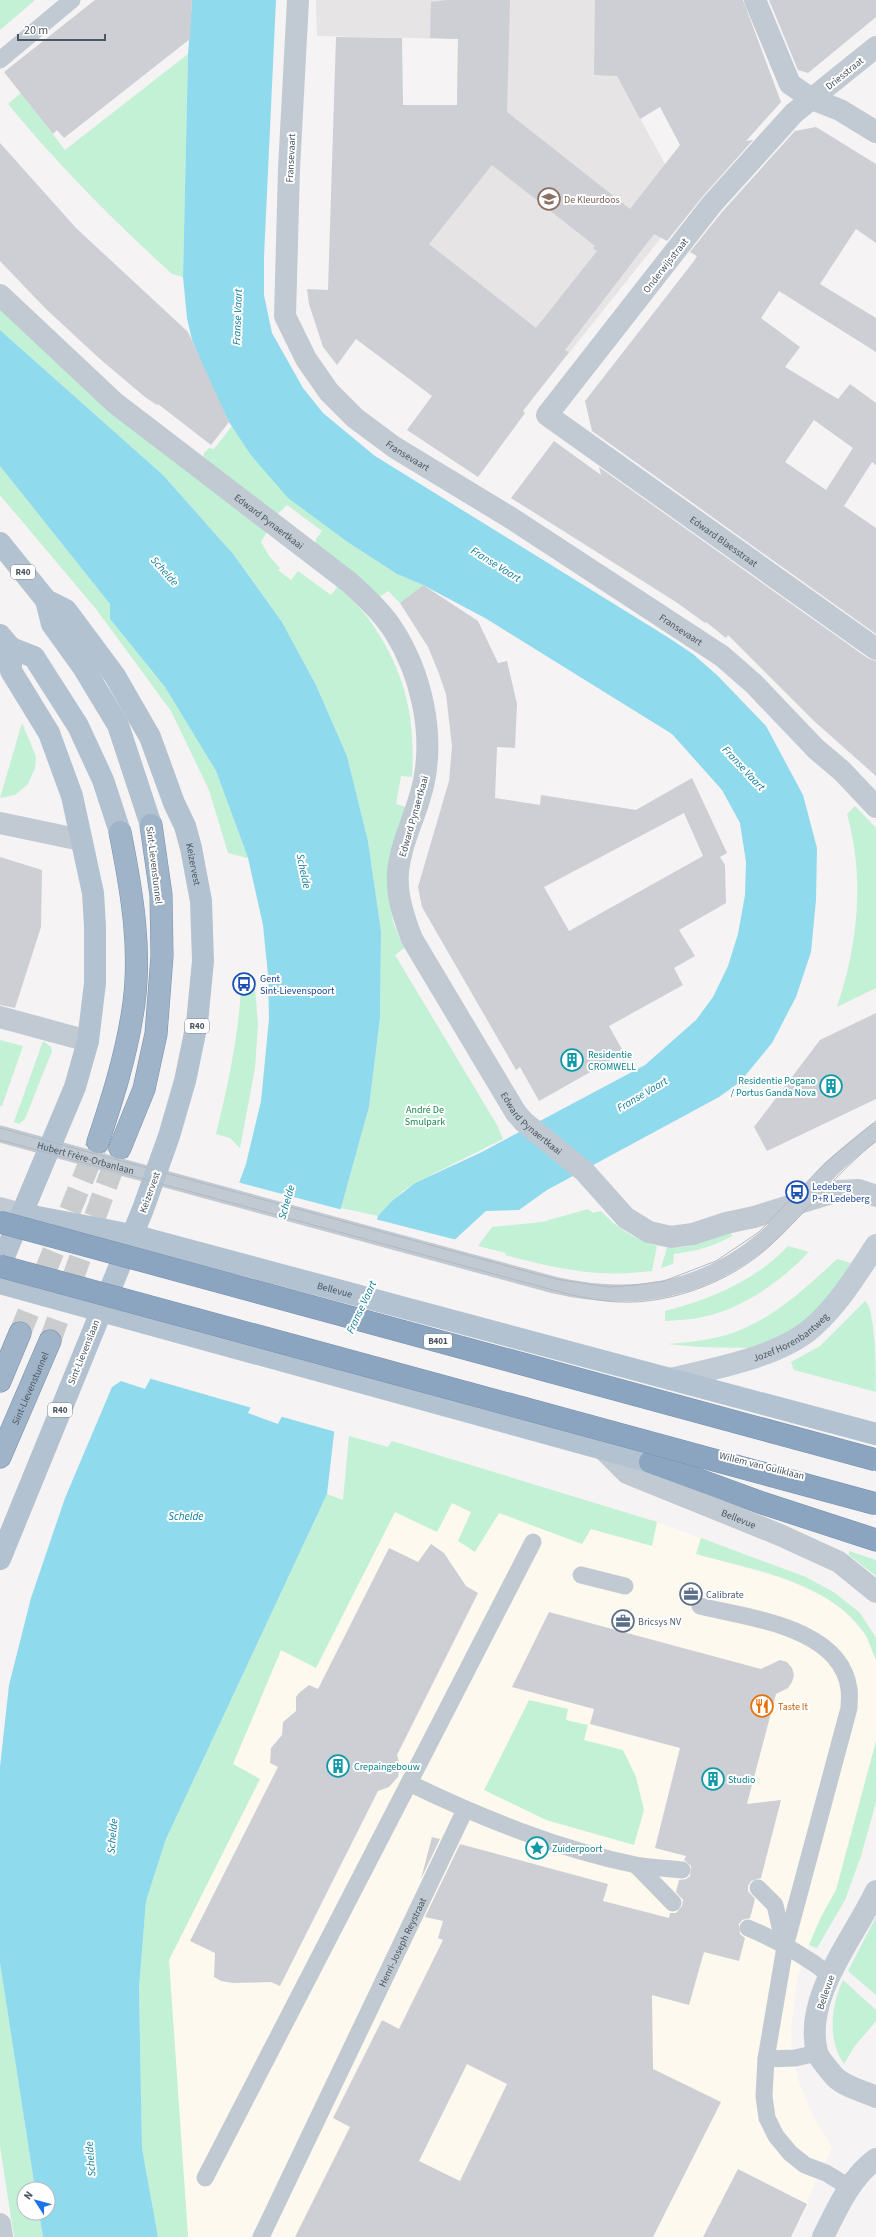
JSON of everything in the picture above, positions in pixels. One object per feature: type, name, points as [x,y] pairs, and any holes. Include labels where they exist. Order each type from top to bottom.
[{"type":"highway","name":"Sint-Lievenstunnel","points":[[120,1148],[144,1089],[156,1034],[162,956],[161,895],[151,825]]},
{"type":"highway","points":[[98,1142],[119,1078],[133,1015],[136,963],[135,919],[120,832]]},
{"type":"highway","name":"B401","points":[[0,1222],[876,1460]]},
{"type":"highway","points":[[0,1266],[876,1504]]},
{"type":"highway","points":[[0,1381],[20,1333]]},
{"type":"highway","name":"Sint-Lievenstunnel","points":[[0,1457],[50,1341]]},
{"type":"highway","points":[[650,1462],[762,1503],[876,1540]]},
{"type":"main road","name":"Keizervest","points":[[0,543],[46,600],[66,610],[115,676],[150,737],[174,803],[185,826],[201,901],[203,961],[197,1024],[185,1081],[155,1176],[132,1235]]},
{"type":"main road","name":"Sint-Lievenstunnel","points":[[46,600],[52,624],[84,667],[118,725],[151,825]]},
{"type":"main road","points":[[5,641],[34,656],[78,726],[103,780],[120,832]]},
{"type":"main road","points":[[0,1266],[74,1087],[88,1041],[95,983],[95,926],[93,893],[72,796],[49,733],[11,671],[5,641]]},
{"type":"main road","name":"Bellevue","points":[[22,1214],[132,1235],[670,1379]]},
{"type":"main road","name":"Sint-Lievenslaan","points":[[0,1559],[132,1235]]},
{"type":"main road","name":"Jozef Horenbantweg","points":[[670,1379],[734,1363],[782,1346],[812,1328],[838,1302],[876,1245]]},
{"type":"main road","points":[[0,1283],[650,1462]]},
{"type":"main road","points":[[670,1379],[873,1434]]},
{"type":"main road","name":"Willem van Guliklaan","points":[[650,1462],[692,1447],[876,1493]]},
{"type":"street","name":"Fransevaart","points":[[298,0],[289,169],[285,316],[306,359],[329,392],[355,418],[394,447],[511,518],[722,656],[754,684],[816,749],[842,771],[876,807]]},
{"type":"street","points":[[756,0],[790,84],[812,99],[840,110],[876,132]]},
{"type":"street","name":"Driesstraat","points":[[812,99],[876,47]]},
{"type":"street","name":"Onderwijsstraat","points":[[572,433],[547,415],[712,204],[794,113],[812,99]]},
{"type":"street","name":"Edward Pynaertkaai","points":[[0,294],[115,403],[349,582],[375,606],[394,630],[408,655],[418,681],[427,729],[429,754],[424,783],[403,849],[398,872],[400,896],[405,919],[412,939],[509,1100],[524,1122],[584,1171],[626,1218],[649,1232],[670,1237],[693,1234],[838,1191],[859,1190],[876,1196]]},
{"type":"street","name":"Edward Blaesstraat","points":[[572,433],[876,649]]},
{"type":"street","points":[[0,823],[81,840]]},
{"type":"street","points":[[0,1017],[88,1041]]},
{"type":"street","points":[[0,1208],[22,1214]]},
{"type":"street","name":"Bellevue","points":[[602,1448],[627,1473],[780,1535],[839,1562],[876,1592]]},
{"type":"street","name":"Bellevue","points":[[817,2053],[815,2035],[819,2004],[830,1974],[866,1914],[876,1891]]},
{"type":"street","points":[[817,2053],[835,2076],[843,2083],[876,2097]]},
{"type":"street","points":[[823,2237],[849,2187],[864,2168],[876,2159]]},
{"type":"street","points":[[0,2224],[2,2237]]},
{"type":"lane","points":[[0,60],[72,0]]},
{"type":"lane","name":"Edward Pynaertkaai","points":[[196,1187],[582,1291],[635,1294],[666,1289],[694,1281],[720,1270],[745,1254],[766,1238],[831,1169],[876,1131]]},
{"type":"lane","name":"Hubert Frère-Orbanlaan","points":[[0,1134],[196,1187]]},
{"type":"lane","points":[[205,2178],[533,1542]]},
{"type":"lane","points":[[581,1575],[625,1586]]},
{"type":"lane","points":[[700,1606],[792,1629],[809,1636],[834,1657],[844,1672],[850,1689],[849,1708],[785,1947],[766,2059],[764,2096],[767,2118],[776,2136],[790,2153],[805,2165],[826,2173],[849,2187]]},
{"type":"lane","points":[[409,1783],[466,1810],[548,1842],[637,1866],[682,1870]]},
{"type":"lane","name":"Henri-Joseph Reystraat","points":[[261,2237],[466,1810]]},
{"type":"lane","points":[[637,1866],[673,1903]]},
{"type":"lane","points":[[758,1888],[775,1905],[785,1947]]},
{"type":"lane","points":[[748,1928],[773,1938],[785,1947],[811,1961],[830,1974]]},
{"type":"lane","points":[[766,2059],[795,2058],[817,2053]]},
{"type":"shaded area","name":"De Kleurdoos","points":[[316,0],[630,0],[617,76],[665,164],[661,238],[537,393],[398,285],[457,117],[458,39],[317,36]]},
{"type":"shaded area","name":"Zuiderpoort","points":[[452,1503],[471,1512],[458,1541],[499,1513],[582,1543],[590,1529],[652,1545],[657,1522],[701,1538],[697,1554],[781,1578],[824,1597],[845,1612],[865,1635],[876,1660],[876,1741],[836,1890],[820,1919],[798,1976],[791,2028],[792,2053],[800,2085],[813,2115],[832,2148],[807,2201],[809,2203],[792,2237],[188,2237],[169,1960],[260,1779],[233,1764],[281,1650],[316,1668],[395,1512],[437,1532]]},
{"type":"green space","points":[[0,0],[35,0],[0,30]]},
{"type":"green space","points":[[188,54],[183,277],[172,274],[129,234],[67,171],[8,104],[21,93],[65,150]]},
{"type":"green space","name":"André De Smulpark","points":[[0,302],[268,530],[261,542],[269,556],[280,568],[278,570],[291,580],[298,571],[331,595],[338,586],[368,618],[391,655],[399,674],[409,713],[413,754],[412,777],[401,776],[396,804],[406,807],[388,889],[393,922],[404,948],[395,955],[497,1125],[503,1139],[415,1183],[403,1191],[378,1216],[341,1208],[369,1107],[380,1018],[381,931],[368,841],[347,756],[316,685],[282,622],[234,555],[163,475],[0,330]]},
{"type":"green space","points":[[232,426],[250,454],[349,543],[397,574],[423,585],[400,603],[388,591],[378,598],[315,544],[316,539],[322,531],[287,505],[278,514],[203,458],[204,453],[209,448],[214,449]]},
{"type":"green space","points":[[0,466],[110,604],[110,619],[165,687],[216,771],[248,858],[228,853],[209,790],[171,711],[96,609],[0,495]]},
{"type":"green space","points":[[22,723],[36,757],[35,768],[28,784],[15,795],[0,798]]},
{"type":"green space","points":[[855,806],[876,828],[876,988],[837,1007],[850,960],[857,911],[856,862],[853,838],[847,814]]},
{"type":"green space","points":[[241,989],[255,989],[258,1024],[255,1068],[240,1148],[230,1138],[216,1134],[232,1062],[238,1026]]},
{"type":"green space","points":[[0,1040],[23,1046],[2,1106],[0,1106]]},
{"type":"green space","points":[[43,1041],[51,1047],[52,1051],[25,1119],[19,1124],[14,1122]]},
{"type":"green space","points":[[588,1209],[593,1213],[601,1211],[626,1232],[657,1246],[652,1271],[632,1273],[595,1273],[578,1271],[524,1260],[505,1255],[506,1253],[478,1246],[492,1227],[542,1222]]},
{"type":"green space","points":[[730,1230],[732,1236],[704,1248],[674,1254],[673,1264],[661,1268],[667,1248],[700,1244]]},
{"type":"green space","points":[[788,1246],[809,1252],[774,1283],[746,1301],[732,1308],[702,1317],[665,1321],[665,1311],[699,1301],[747,1279]]},
{"type":"green space","points":[[837,1259],[851,1263],[837,1293],[787,1336],[748,1348],[700,1347],[668,1344],[711,1339],[750,1326],[789,1301],[814,1281]]},
{"type":"green space","points":[[865,1301],[869,1306],[873,1329],[876,1392],[794,1370],[791,1362],[820,1346]]},
{"type":"green space","points":[[349,1436],[388,1447],[392,1441],[657,1522],[652,1546],[591,1529],[582,1544],[499,1513],[475,1552],[458,1541],[471,1512],[452,1503],[437,1532],[395,1512],[316,1668],[281,1650],[233,1764],[260,1779],[169,1960],[188,2237],[158,2237],[142,2148],[139,1988],[146,1901],[166,1839],[327,1494],[343,1500]]},
{"type":"green space","points":[[701,1538],[806,1577],[835,1593],[860,1613],[876,1638],[876,1660],[865,1634],[850,1616],[831,1601],[788,1580],[765,1572],[696,1554]]},
{"type":"green space","points":[[849,1551],[876,1560],[876,1576],[849,1555]]},
{"type":"green space","points":[[529,1700],[568,1709],[566,1720],[588,1725],[584,1740],[623,1750],[636,1777],[644,1810],[634,1845],[546,1820],[484,1790]]},
{"type":"green space","points":[[876,1741],[876,1802],[861,1856],[845,1900],[817,1948],[809,1945],[820,1919],[836,1890]]},
{"type":"green space","points":[[876,1917],[876,1995],[848,1971]]},
{"type":"green space","points":[[0,1963],[34,2181],[16,2181],[16,2221],[40,2221],[43,2237],[14,2237],[0,2146]]},
{"type":"green space","points":[[843,1980],[876,2010],[876,2021],[854,2047],[844,2064],[835,2044],[833,2033],[834,2011]]},
{"type":"water","name":"Schelde","points":[[192,0],[276,0],[264,257],[264,295],[272,333],[303,388],[323,413],[375,456],[669,638],[693,654],[718,676],[766,726],[803,795],[817,848],[816,900],[811,952],[796,997],[772,1043],[740,1082],[719,1097],[547,1190],[519,1210],[486,1211],[390,1299],[335,1425],[327,1494],[166,1839],[146,1901],[139,1988],[142,2148],[158,2237],[43,2237],[40,2221],[56,2221],[56,2181],[34,2181],[0,1963],[0,1767],[9,1685],[31,1598],[65,1498],[112,1387],[121,1381],[145,1389],[190,1303],[219,1238],[246,1164],[261,1101],[269,1019],[268,975],[263,925],[248,858],[216,771],[165,687],[110,619],[110,604],[0,466],[0,330],[163,475],[234,555],[282,622],[316,685],[347,756],[368,841],[381,931],[380,1018],[369,1107],[341,1208],[248,1413],[278,1424],[367,1249],[378,1216],[392,1201],[415,1183],[482,1152],[645,1065],[696,1020],[713,997],[728,966],[738,934],[745,895],[746,862],[740,823],[722,790],[672,734],[485,618],[423,585],[397,574],[349,543],[288,498],[250,454],[229,422],[212,388],[192,340],[187,318],[183,277],[188,54]]},
{"type":"pier","points":[[237,1182],[343,1210],[252,1408],[148,1378],[188,1302],[217,1238]]},
{"type":"pier","points":[[375,1219],[457,1240],[391,1300],[336,1426],[336,1432],[279,1416],[365,1248]]},
{"type":"building","points":[[95,0],[192,0],[190,39],[64,138],[57,130],[53,134],[4,72]]},
{"type":"building","points":[[447,0],[510,0],[507,112],[630,209],[680,145],[660,107],[640,119],[617,76],[594,75],[595,0],[743,0],[781,102],[746,141],[753,140],[703,196],[667,241],[654,234],[565,350],[569,352],[523,411],[525,413],[478,477],[407,430],[432,396],[356,339],[337,365],[323,347],[309,304],[307,289],[328,290],[336,37],[402,38],[403,105],[457,105],[458,39],[430,38],[431,2]],"holes":[[[492,165],[595,246],[593,248],[597,251],[536,328],[429,244]]]},
{"type":"building","points":[[769,0],[876,0],[876,17],[808,73],[798,70]]},
{"type":"building","points":[[816,127],[876,164],[876,243],[856,229],[820,284],[876,318],[876,352],[779,291],[761,318],[800,347],[785,367],[838,399],[850,384],[876,403],[876,465],[872,462],[844,506],[876,528],[876,634],[592,431],[585,401],[694,261],[697,256],[690,252],[722,212],[795,131]],"holes":[[[814,420],[853,448],[826,490],[785,462]]]},
{"type":"building","points":[[0,143],[76,228],[188,332],[229,422],[211,445],[158,404],[157,405],[145,397],[100,359],[46,309],[0,261]]},
{"type":"building","points":[[554,441],[601,475],[599,467],[869,659],[876,661],[876,776],[814,721],[728,635],[726,638],[706,622],[705,623],[676,602],[511,498]]},
{"type":"building","points":[[423,585],[478,621],[498,663],[507,661],[517,704],[515,748],[497,747],[495,798],[540,805],[541,795],[636,810],[692,778],[727,853],[720,857],[725,865],[726,903],[679,930],[695,956],[674,968],[683,985],[609,1026],[624,1053],[539,1101],[520,1067],[516,1070],[422,907],[418,887],[449,781],[452,746],[446,694],[438,671],[428,647],[400,603]],"holes":[[[684,813],[703,856],[569,931],[544,887]]]},
{"type":"building","points":[[0,857],[42,870],[41,927],[15,1008],[0,1005]]},
{"type":"building","name":"Residentie Pogano / Portus Ganda Nova","points":[[876,1013],[876,1099],[767,1151],[754,1127],[820,1040]]},
{"type":"building","name":"Crepaingebouw","points":[[431,1544],[444,1553],[466,1586],[478,1593],[397,1755],[400,1765],[398,1777],[389,1787],[378,1791],[280,1986],[271,1982],[233,1983],[221,1981],[214,1977],[215,1953],[190,1941],[278,1767],[270,1763],[271,1748],[282,1735],[283,1722],[296,1711],[296,1697],[299,1693],[309,1685],[318,1689],[389,1548],[418,1562]]},
{"type":"building","points":[[549,1612],[761,1669],[780,1660],[787,1662],[792,1668],[794,1675],[792,1682],[788,1688],[776,1694],[747,1804],[781,1800],[761,1878],[751,1881],[748,1886],[748,1891],[755,1899],[750,1918],[742,1920],[739,1924],[740,1934],[745,1938],[739,1961],[704,1952],[689,2005],[652,1995],[653,2069],[721,2102],[653,2237],[295,2237],[350,2127],[333,2118],[382,2020],[399,2029],[443,1940],[438,1938],[443,1921],[425,1917],[460,1844],[608,1884],[603,1901],[669,1918],[670,1913],[676,1913],[682,1906],[683,1900],[676,1892],[679,1880],[686,1879],[690,1876],[691,1866],[684,1860],[686,1856],[655,1848],[680,1748],[590,1724],[594,1709],[512,1687]],"holes":[[[467,2064],[507,2084],[460,2181],[419,2161]]]},
{"type":"building","points":[[432,1837],[440,1839],[421,1879]]},
{"type":"building","points":[[738,2169],[807,2204],[791,2237],[703,2237]]},
{"type":"tunnel","points":[[20,1333],[98,1142]]},
{"type":"tunnel","points":[[50,1341],[120,1148]]},
{"type":"tram line","points":[[0,1128],[555,1279],[609,1287],[664,1281],[716,1261],[759,1232],[825,1163],[876,1121]]},
{"type":"tram line","points":[[0,1140],[566,1294],[606,1301],[628,1302],[651,1301],[696,1290],[737,1270],[773,1243],[849,1165],[876,1141]]},
{"type":"place","name":"De Kleurdoos","points":[[549,199]]},
{"type":"place","name":"Gent Sint-Lievenspoort","points":[[244,984]]},
{"type":"place","name":"Residentie CROMWELL","points":[[572,1060]]},
{"type":"place","name":"Residentie Pogano / Portus Ganda Nova","points":[[831,1086]]},
{"type":"place","name":"Ledeberg P+R Ledeberg","points":[[797,1192]]},
{"type":"place","name":"Calibrate","points":[[691,1594]]},
{"type":"place","name":"Bricsys NV","points":[[623,1621]]},
{"type":"place","name":"Taste It","points":[[762,1706]]},
{"type":"place","name":"Crepaingebouw","points":[[338,1766]]},
{"type":"place","name":"Studio","points":[[713,1779]]},
{"type":"place","name":"Zuiderpoort","points":[[537,1848]]},
{"type":"water label","name":"Franse Vaart","points":[[237,317]]},
{"type":"water label","name":"Franse Vaart","points":[[496,564]]},
{"type":"water label","name":"Franse Vaart","points":[[744,768]]},
{"type":"water label","name":"Franse Vaart","points":[[642,1094]]},
{"type":"water label","name":"Franse Vaart","points":[[361,1307]]}]
